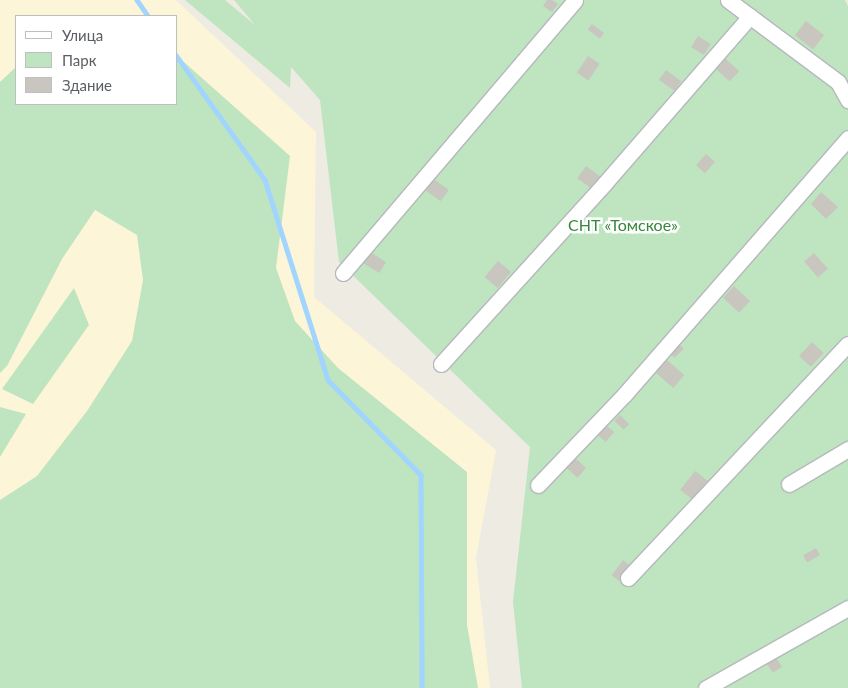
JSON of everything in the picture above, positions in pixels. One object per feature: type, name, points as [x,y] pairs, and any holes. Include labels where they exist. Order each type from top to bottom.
[{"type":"street","points":[[343,273],[575,0]]},
{"type":"street","points":[[728,0],[838,82],[848,100]]},
{"type":"street","points":[[441,364],[605,183],[750,16]]},
{"type":"street","points":[[538,485],[624,394],[848,138]]},
{"type":"street","points":[[628,578],[848,344]]},
{"type":"street","points":[[789,484],[848,449]]},
{"type":"street","points":[[706,688],[848,608]]},
{"type":"shaded area","points":[[0,0],[176,0],[316,132],[314,297],[496,450],[476,558],[490,688],[0,688]]},
{"type":"green space","name":"СНТ «Томское»","points":[[185,0],[225,0],[255,25],[234,0],[845,0],[848,6],[848,688],[522,688],[513,602],[530,447],[339,262],[320,100],[291,67],[290,88]]},
{"type":"green space","points":[[178,57],[290,156],[276,268],[295,321],[338,368],[467,472],[467,625],[478,688],[0,688],[0,500],[37,476],[87,411],[132,341],[143,280],[137,235],[95,210],[62,259],[7,366],[0,373],[0,82],[15,68],[15,105],[178,105]]},
{"type":"green space","points":[[74,288],[89,325],[33,404],[2,389]]},
{"type":"green space","points":[[0,407],[26,414],[0,457]]},
{"type":"building","points":[[547,0],[552,0],[558,4],[552,12],[543,6]]},
{"type":"building","points":[[806,21],[824,35],[813,49],[795,35]]},
{"type":"building","points":[[592,24],[604,33],[600,39],[588,30]]},
{"type":"building","points":[[698,36],[711,44],[704,55],[691,47]]},
{"type":"building","points":[[588,56],[600,64],[588,80],[577,73]]},
{"type":"building","points":[[726,59],[739,71],[730,82],[716,69]]},
{"type":"building","points":[[666,70],[681,81],[674,91],[659,80]]},
{"type":"building","points":[[706,154],[715,162],[705,173],[696,165]]},
{"type":"building","points":[[586,166],[601,177],[593,189],[577,178]]},
{"type":"building","points":[[431,177],[449,190],[441,201],[423,188]]},
{"type":"building","points":[[821,192],[838,207],[826,219],[811,204]]},
{"type":"building","points":[[370,252],[386,262],[379,273],[363,263]]},
{"type":"building","points":[[814,253],[828,269],[818,277],[804,262]]},
{"type":"building","points":[[498,261],[511,272],[498,288],[485,277]]},
{"type":"building","points":[[734,286],[750,301],[739,313],[723,298]]},
{"type":"building","points":[[812,342],[824,353],[811,367],[799,356]]},
{"type":"building","points":[[678,343],[684,349],[674,358],[669,352]]},
{"type":"building","points":[[667,360],[684,375],[673,388],[656,373]]},
{"type":"building","points":[[620,415],[629,424],[624,430],[614,421]]},
{"type":"building","points":[[606,425],[614,432],[606,442],[597,435]]},
{"type":"building","points":[[575,458],[586,468],[577,478],[566,468]]},
{"type":"building","points":[[695,471],[708,481],[693,500],[680,490]]},
{"type":"building","points":[[816,548],[820,555],[807,562],[803,556]]},
{"type":"building","points":[[623,560],[631,566],[620,581],[612,575]]},
{"type":"building","points":[[775,656],[782,667],[773,673],[766,662]]},
{"type":"waterway","points":[[137,0],[147,15]]},
{"type":"waterway","points":[[178,58],[265,180],[328,380],[421,475],[422,688]]}]
